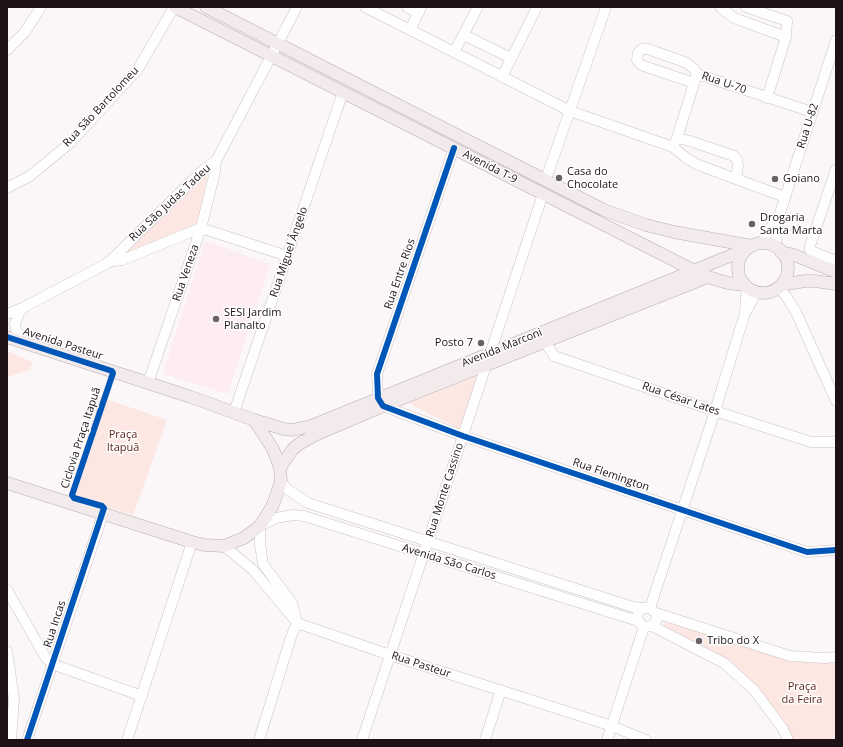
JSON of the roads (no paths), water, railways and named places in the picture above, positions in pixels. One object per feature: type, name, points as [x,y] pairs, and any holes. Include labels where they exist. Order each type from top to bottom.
[{"type":"main road","name":"Avenida T-9","points":[[174,7],[708,277],[750,288]]},
{"type":"main road","name":"Avenida T-9","points":[[206,7],[546,179],[604,210],[646,225],[700,238],[753,246]]},
{"type":"main road","name":"Avenida Marconi","points":[[380,402],[486,365],[542,337],[694,270],[753,246]]},
{"type":"main road","points":[[836,272],[794,255],[778,250],[753,246],[739,260],[738,266],[738,273],[750,288],[768,292],[780,286],[805,281],[836,284]]},
{"type":"main road","points":[[778,250],[784,257],[787,269],[787,275],[780,286]]},
{"type":"main road","name":"Avenida Marconi","points":[[280,468],[292,450],[313,430],[380,402],[490,352],[542,337],[708,277]]},
{"type":"main road","name":"Avenida Pasteur","points":[[17,340],[254,420]]},
{"type":"main road","name":"Avenida Marconi","points":[[254,420],[284,429],[313,430]]},
{"type":"main road","points":[[7,483],[192,542],[204,545],[224,546],[244,538],[260,526],[273,505],[281,481],[280,468],[273,449],[254,420]]},
{"type":"street","points":[[7,50],[25,32],[41,7]]},
{"type":"street","name":"Rua São Bartolomeu","points":[[7,188],[30,176],[70,143],[138,69],[174,7]]},
{"type":"street","name":"Rua São Judas Tadeu","points":[[7,314],[24,307],[108,262],[204,169],[216,161],[279,44],[297,7]]},
{"type":"street","points":[[365,7],[570,111],[675,142],[690,141],[734,156],[738,165],[736,179]]},
{"type":"street","points":[[408,7],[420,10],[410,30]]},
{"type":"street","points":[[454,52],[478,7]]},
{"type":"street","points":[[502,77],[536,7]]},
{"type":"street","points":[[546,179],[606,7]]},
{"type":"street","points":[[719,7],[734,18],[786,37]]},
{"type":"street","points":[[746,7],[787,21],[786,37],[767,98]]},
{"type":"street","points":[[464,35],[511,58]]},
{"type":"street","name":"Rua U-82","points":[[778,250],[780,213],[784,198],[836,40]]},
{"type":"street","name":"Rua U-70","points":[[695,78],[694,68],[687,63],[648,49],[642,49],[638,53],[637,60],[641,65],[695,78],[812,112]]},
{"type":"street","points":[[675,142],[695,78]]},
{"type":"street","name":"Rua Miguel Ângelo","points":[[234,412],[344,92]]},
{"type":"street","points":[[675,142],[696,164],[784,198]]},
{"type":"street","name":"Rua Entre Rios","points":[[380,402],[377,374],[454,148]]},
{"type":"street","name":"Rua Veneza","points":[[148,383],[201,228],[215,172],[216,161]]},
{"type":"street","points":[[836,169],[810,246],[810,250],[836,261]]},
{"type":"street","name":"Rua Monte Cassino","points":[[362,740],[543,194]]},
{"type":"street","name":"Rua U-82","points":[[753,246],[780,213]]},
{"type":"street","points":[[108,262],[122,260],[201,228],[287,256]]},
{"type":"street","points":[[780,286],[796,312],[836,401]]},
{"type":"street","points":[[607,740],[644,625],[656,620],[650,610],[715,411],[745,313],[750,288]]},
{"type":"street","points":[[17,340],[15,324],[19,313],[24,307]]},
{"type":"street","points":[[7,331],[17,340]]},
{"type":"street","name":"Rua César Lates","points":[[542,337],[554,356],[811,442],[836,442]]},
{"type":"street","name":"Rua Flemington","points":[[380,402],[463,436],[807,552],[836,550]]},
{"type":"street","name":"Avenida São Carlos","points":[[281,481],[287,489],[308,503],[633,607],[650,610],[790,656],[824,658],[836,657]]},
{"type":"street","points":[[304,516],[308,503]]},
{"type":"street","name":"Rua Incas","points":[[27,740],[103,514]]},
{"type":"street","name":"Avenida São Carlos","points":[[260,526],[284,516],[304,516],[644,625],[724,663],[754,690],[783,729],[788,740]]},
{"type":"street","points":[[259,740],[291,637],[297,623],[292,603],[263,564],[260,544],[260,526]]},
{"type":"street","points":[[127,740],[192,542]]},
{"type":"street","points":[[224,546],[254,570],[297,623]]},
{"type":"street","points":[[254,570],[263,564]]},
{"type":"street","points":[[7,590],[46,658],[52,664],[142,696]]},
{"type":"street","points":[[644,625],[637,616],[639,611],[650,610]]},
{"type":"street","name":"Rua Pasteur","points":[[297,623],[390,655],[612,726],[646,740]]},
{"type":"street","points":[[7,651],[14,699],[11,740]]},
{"type":"street","points":[[485,740],[500,690]]},
{"type":"place","name":"Casa do Chocolate","points":[[559,178]]},
{"type":"place","name":"Goiano","points":[[775,179]]},
{"type":"place","name":"Drogaria Santa Marta","points":[[752,224]]},
{"type":"place","name":"SESI Jardim Planalto","points":[[216,319]]},
{"type":"place","name":"Posto 7","points":[[481,343]]},
{"type":"place","name":"Tribo do X","points":[[699,641]]},
{"type":"park label","name":"Praça Itapuã","points":[[123,441]]},
{"type":"park label","name":"Praça da Feira","points":[[802,693]]}]
